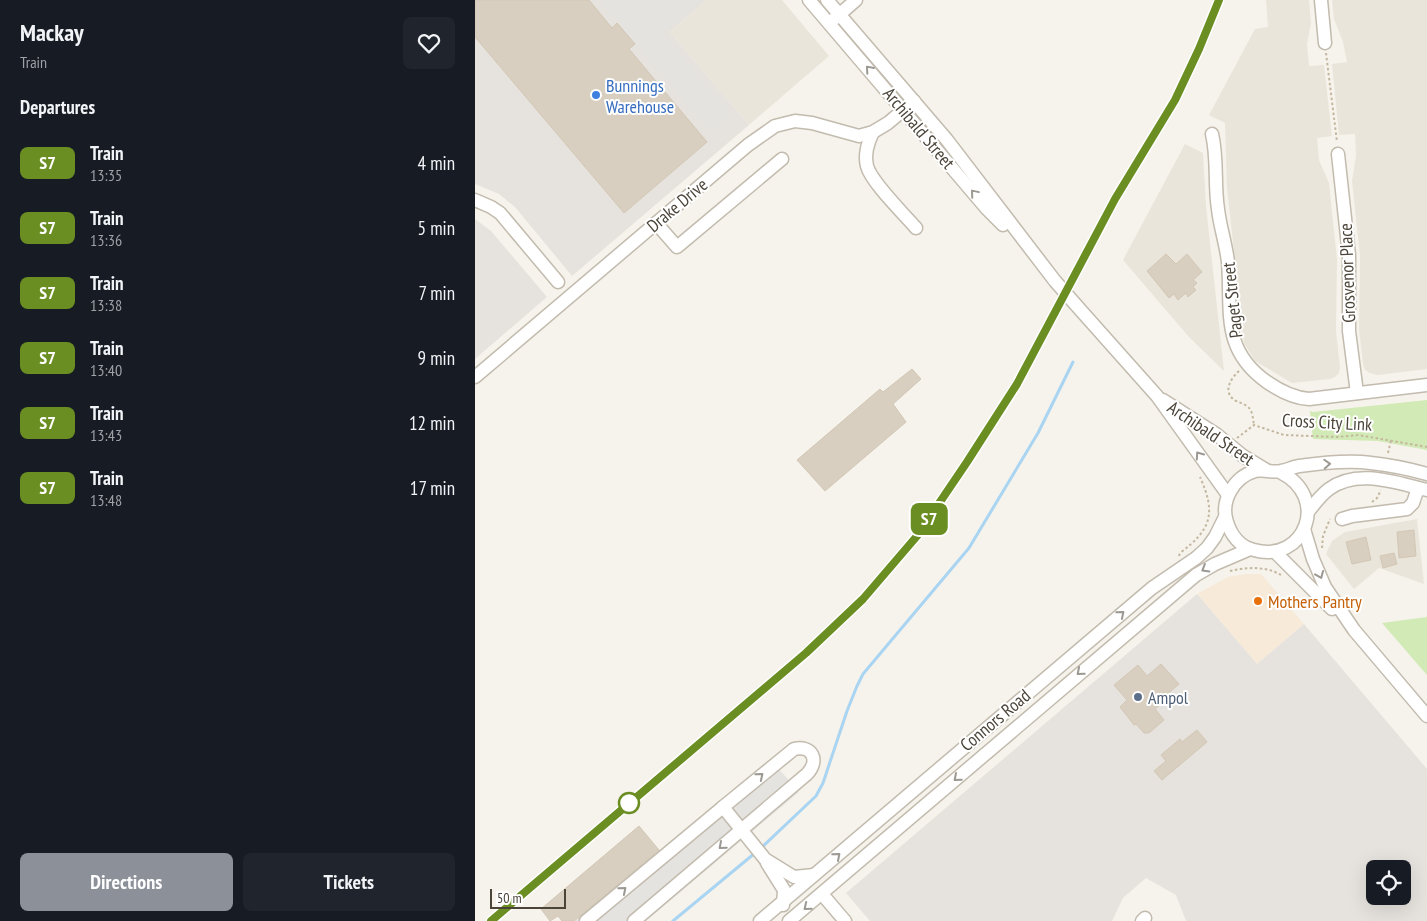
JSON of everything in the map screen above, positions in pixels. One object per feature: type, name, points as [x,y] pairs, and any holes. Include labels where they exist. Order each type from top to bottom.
[{"type":"street","name":"Archibald Street","points":[[809,0],[987,209],[1032,253]]},
{"type":"street","name":"Archibald Street","points":[[827,0],[966,164],[1055,281],[1157,396],[1228,495]]},
{"type":"street","points":[[829,23],[856,0]]},
{"type":"street","points":[[1321,0],[1325,43]]},
{"type":"street","points":[[914,102],[888,123],[873,132],[865,157],[867,168],[873,178],[916,228]]},
{"type":"street","name":"Drake Drive","points":[[475,377],[748,145],[775,126],[795,121],[811,123],[859,136],[873,132]]},
{"type":"street","name":"Paget Street","points":[[1212,134],[1216,150],[1218,211],[1225,238],[1228,264],[1228,296],[1233,337],[1239,352],[1247,364],[1275,388],[1300,398],[1427,385]]},
{"type":"street","name":"Grosvenor Place","points":[[1338,154],[1349,255],[1349,331],[1357,393]]},
{"type":"street","points":[[656,223],[677,247],[782,159]]},
{"type":"street","points":[[475,200],[491,207],[500,214],[559,282]]},
{"type":"street","name":"Archibald Street","points":[[1157,396],[1216,434],[1243,456],[1265,470]]},
{"type":"street","points":[[1280,472],[1297,466],[1370,462],[1427,474]]},
{"type":"street","points":[[1265,470],[1280,472],[1290,477],[1304,494],[1308,512],[1304,529],[1292,543],[1275,552],[1262,553],[1238,542],[1229,530],[1225,517],[1225,506],[1234,484],[1243,476],[1254,471],[1265,470]]},
{"type":"street","points":[[1308,512],[1321,496],[1331,488],[1345,481],[1357,478],[1383,480],[1422,489],[1407,509],[1357,515],[1342,519]]},
{"type":"street","name":"Connors Road","points":[[760,921],[1144,594],[1202,553],[1215,537],[1225,517]]},
{"type":"street","points":[[1304,529],[1313,559],[1325,587],[1353,630]]},
{"type":"street","name":"Connors Road","points":[[789,921],[1196,575],[1215,564],[1250,549]]},
{"type":"street","points":[[1275,552],[1353,630],[1427,716]]},
{"type":"street","points":[[586,921],[794,749],[807,750],[812,755],[815,761],[813,768],[807,774],[633,921]]},
{"type":"street","points":[[723,807],[764,858],[784,890],[784,901],[780,914],[773,921]]},
{"type":"street","points":[[764,858],[794,877],[814,875]]},
{"type":"street","points":[[822,894],[845,921]]},
{"type":"path","points":[[1325,43],[1338,154]]},
{"type":"path","points":[[1232,443],[1254,425],[1249,408],[1233,399],[1228,387],[1231,379],[1247,364]]},
{"type":"path","name":"Cross City Link","points":[[1254,425],[1284,435],[1337,437],[1359,435],[1427,447]]},
{"type":"path","points":[[1387,458],[1391,440]]},
{"type":"path","points":[[1198,472],[1210,506],[1209,518],[1200,536]]},
{"type":"path","points":[[1226,568],[1228,571],[1248,568],[1269,569],[1285,579]]},
{"type":"shaded area","points":[[475,0],[707,0],[670,32],[749,125],[572,276],[515,207],[499,194],[475,184]]},
{"type":"shaded area","points":[[599,0],[702,0],[663,33],[731,114],[710,132]]},
{"type":"shaded area","points":[[707,0],[782,0],[829,56],[749,125],[670,32]]},
{"type":"shaded area","points":[[1266,0],[1309,0],[1311,23],[1307,44],[1309,66],[1324,65],[1332,136],[1317,138],[1319,160],[1329,183],[1337,259],[1336,331],[1340,367],[1339,373],[1330,379],[1292,383],[1255,361],[1244,343],[1227,188],[1225,123],[1209,115],[1255,29],[1268,27]]},
{"type":"shaded area","points":[[1332,0],[1427,0],[1427,369],[1377,375],[1365,370],[1363,364],[1359,329],[1360,256],[1352,181],[1356,156],[1355,134],[1339,135],[1332,64],[1347,62],[1343,42],[1334,19]]},
{"type":"shaded area","points":[[1185,144],[1203,153],[1206,206],[1224,371],[1189,337],[1123,260]]},
{"type":"shaded area","points":[[475,219],[491,231],[547,297],[475,359]]},
{"type":"shaded area","points":[[1417,519],[1424,584],[1379,568],[1354,589],[1326,554],[1332,541],[1345,532]]},
{"type":"shaded area","points":[[1261,574],[1304,624],[1257,664],[1197,594],[1228,577]]},
{"type":"shaded area","points":[[1197,594],[1257,664],[1304,624],[1427,769],[1427,921],[1186,921],[1176,895],[1146,878],[1123,898],[1112,921],[870,921],[846,893]]},
{"type":"shaded area","points":[[771,760],[799,792],[646,921],[574,921]]},
{"type":"green space","points":[[1427,400],[1427,450],[1378,441],[1313,439],[1310,411]]},
{"type":"green space","points":[[1427,617],[1427,675],[1382,623]]},
{"type":"building","name":"Bunnings Warehouse","points":[[475,0],[589,0],[612,28],[617,23],[635,44],[629,49],[707,142],[624,213],[475,37]]},
{"type":"building","points":[[1166,254],[1176,264],[1187,254],[1202,272],[1193,280],[1197,283],[1193,287],[1196,290],[1188,297],[1186,293],[1178,300],[1174,294],[1169,298],[1147,271]]},
{"type":"building","points":[[912,369],[921,379],[893,404],[906,422],[825,491],[797,460],[880,389],[883,392]]},
{"type":"building","points":[[1414,530],[1416,556],[1399,558],[1397,532]]},
{"type":"building","points":[[1366,537],[1371,560],[1352,564],[1346,542]]},
{"type":"building","points":[[1394,553],[1397,564],[1383,568],[1380,556]]},
{"type":"building","points":[[1161,664],[1179,684],[1165,696],[1167,699],[1155,709],[1164,720],[1149,733],[1144,733],[1136,724],[1134,725],[1120,707],[1127,700],[1114,685],[1138,665],[1147,676]]},
{"type":"building","points":[[1197,730],[1207,742],[1162,780],[1154,771],[1166,761],[1161,755],[1180,739],[1182,742]]},
{"type":"building","points":[[639,826],[659,850],[574,921],[562,921],[558,916],[550,921],[541,909]]},
{"type":"waterway","points":[[760,849],[816,796],[823,783],[847,711],[863,674],[969,548],[1038,433],[1073,362]]},
{"type":"waterway","points":[[673,921],[755,853]]},
{"type":"railway","points":[[490,921],[806,653],[863,599],[917,536],[1017,384],[1115,199],[1175,100],[1219,0]]},
{"type":"train","name":"S7","points":[[491,921],[823,638],[881,580],[917,536],[984,437],[1017,384],[1133,166],[1175,100],[1219,0]]},
{"type":"place","name":"Bunnings Warehouse","points":[[596,95]]},
{"type":"place","name":"Mothers Pantry","points":[[1258,601]]},
{"type":"place","name":"Ampol","points":[[1138,697]]}]
